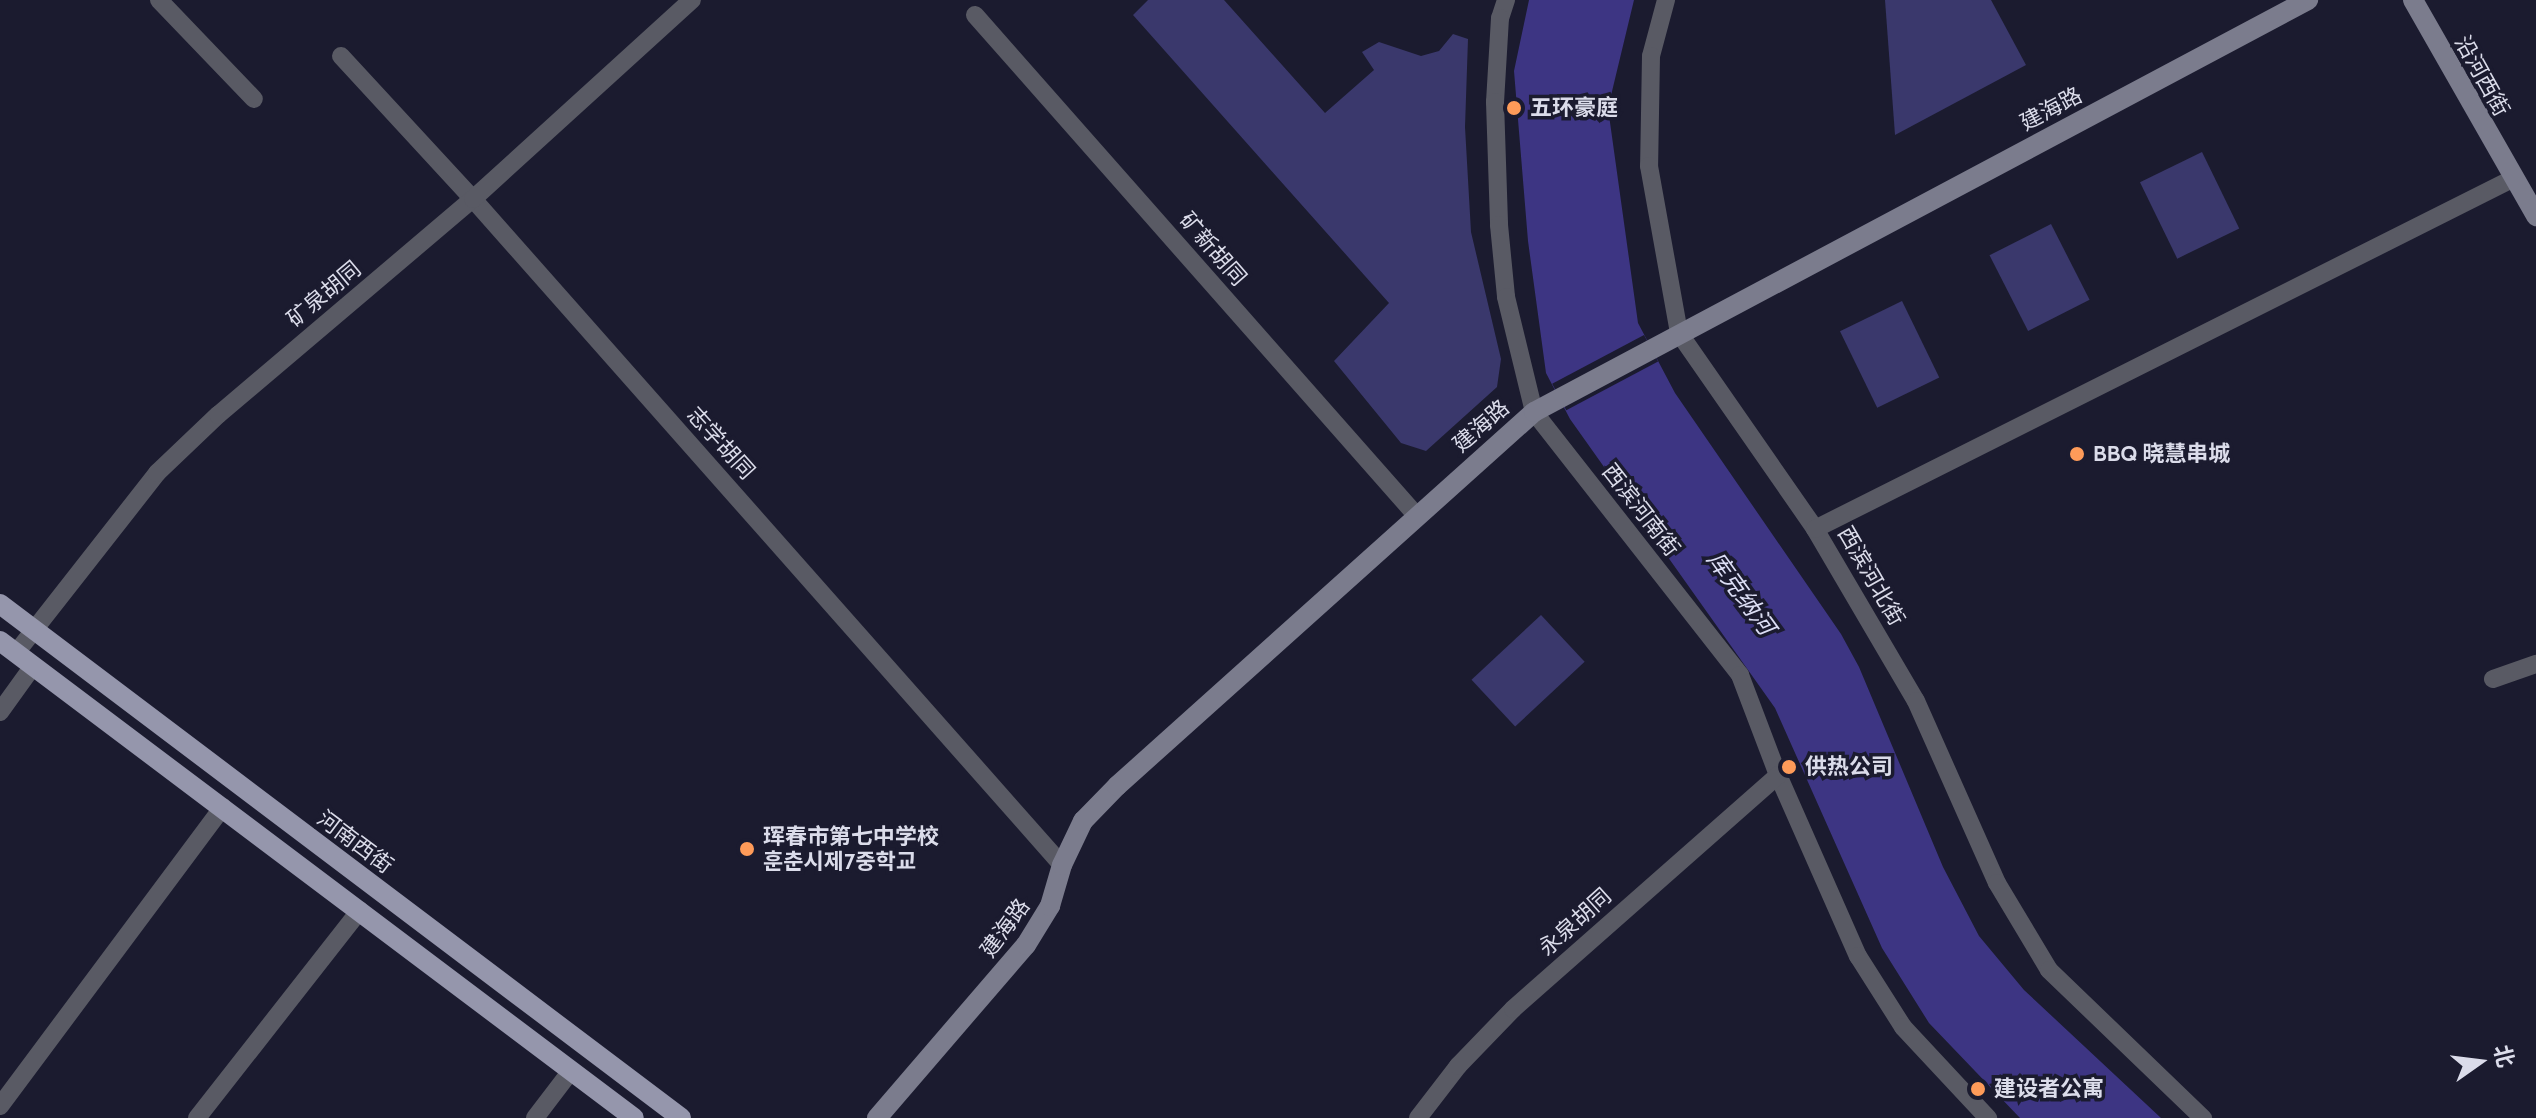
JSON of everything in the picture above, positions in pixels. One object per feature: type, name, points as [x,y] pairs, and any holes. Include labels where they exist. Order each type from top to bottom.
[{"type":"main road","name":"河南西街","points":[[0,604],[681,1118]]},
{"type":"main road","points":[[8,647],[634,1118]]},
{"type":"street","points":[[159,0],[254,99]]},
{"type":"street","name":"矿泉胡同","points":[[8,647],[34,630],[157,473],[218,415],[473,199],[692,0]]},
{"type":"street","name":"西滨河南街","points":[[1506,0],[1500,18],[1495,102],[1499,225],[1506,297],[1534,412],[1740,675],[1778,775],[1858,956],[1903,1027],[1988,1118]]},
{"type":"street","name":"西滨河北街","points":[[1666,0],[1651,56],[1649,166],[1672,337],[1815,529],[1916,701],[1997,883],[2049,970],[2203,1118]]},
{"type":"street","name":"建海路","points":[[877,1118],[1026,945],[1050,906],[1062,865],[1083,821],[1117,786],[1534,412],[2308,0]]},
{"type":"street","name":"沿河西街","points":[[2413,0],[2512,179],[2536,216]]},
{"type":"street","name":"矿新胡同","points":[[975,15],[1416,515]]},
{"type":"street","name":"志学胡同","points":[[341,56],[473,199],[1062,865]]},
{"type":"street","points":[[1815,529],[2512,179]]},
{"type":"street","points":[[2493,679],[2536,664]]},
{"type":"street","points":[[0,712],[33,666]]},
{"type":"street","name":"永泉胡同","points":[[1418,1118],[1458,1066],[1513,1009],[1778,775]]},
{"type":"street","points":[[0,1106],[223,807]]},
{"type":"street","points":[[197,1118],[360,910]]},
{"type":"street","points":[[535,1118],[570,1072]]},
{"type":"shaded area","points":[[1148,0],[1224,0],[1325,113],[1374,70],[1362,52],[1379,42],[1421,56],[1439,51],[1453,34],[1468,39],[1465,127],[1471,232],[1501,359],[1497,387],[1426,451],[1401,443],[1334,361],[1389,303],[1133,15]]},
{"type":"shaded area","points":[[1885,0],[1991,0],[2026,65],[1895,135]]},
{"type":"shaded area","points":[[2202,152],[2239,228],[2177,259],[2140,182]]},
{"type":"shaded area","points":[[2051,224],[2090,300],[2028,331],[1990,255]]},
{"type":"shaded area","points":[[1902,301],[1939,377],[1877,408],[1840,331]]},
{"type":"shaded area","points":[[1541,615],[1585,662],[1515,727],[1472,680]]},
{"type":"water","name":"库克纳河","points":[[1529,0],[1634,0],[1608,108],[1638,323],[1675,393],[1841,634],[1859,667],[1943,867],[1979,936],[2024,990],[2161,1118],[2020,1118],[1929,1023],[1882,948],[1775,708],[1570,419],[1546,373],[1528,241],[1514,71]]},
{"type":"pier","points":[[1644,335],[1658,361],[1566,410],[1552,384]]},
{"type":"place","name":"五环豪庭","points":[[1514,108]]},
{"type":"place","name":"BBQ 晓慧串城","points":[[2077,454]]},
{"type":"place","name":"供热公司","points":[[1789,767]]},
{"type":"place","name":"珲春市第七中学校 훈춘시제7중학교","points":[[747,849]]},
{"type":"place","name":"建设者公寓","points":[[1978,1089]]}]
